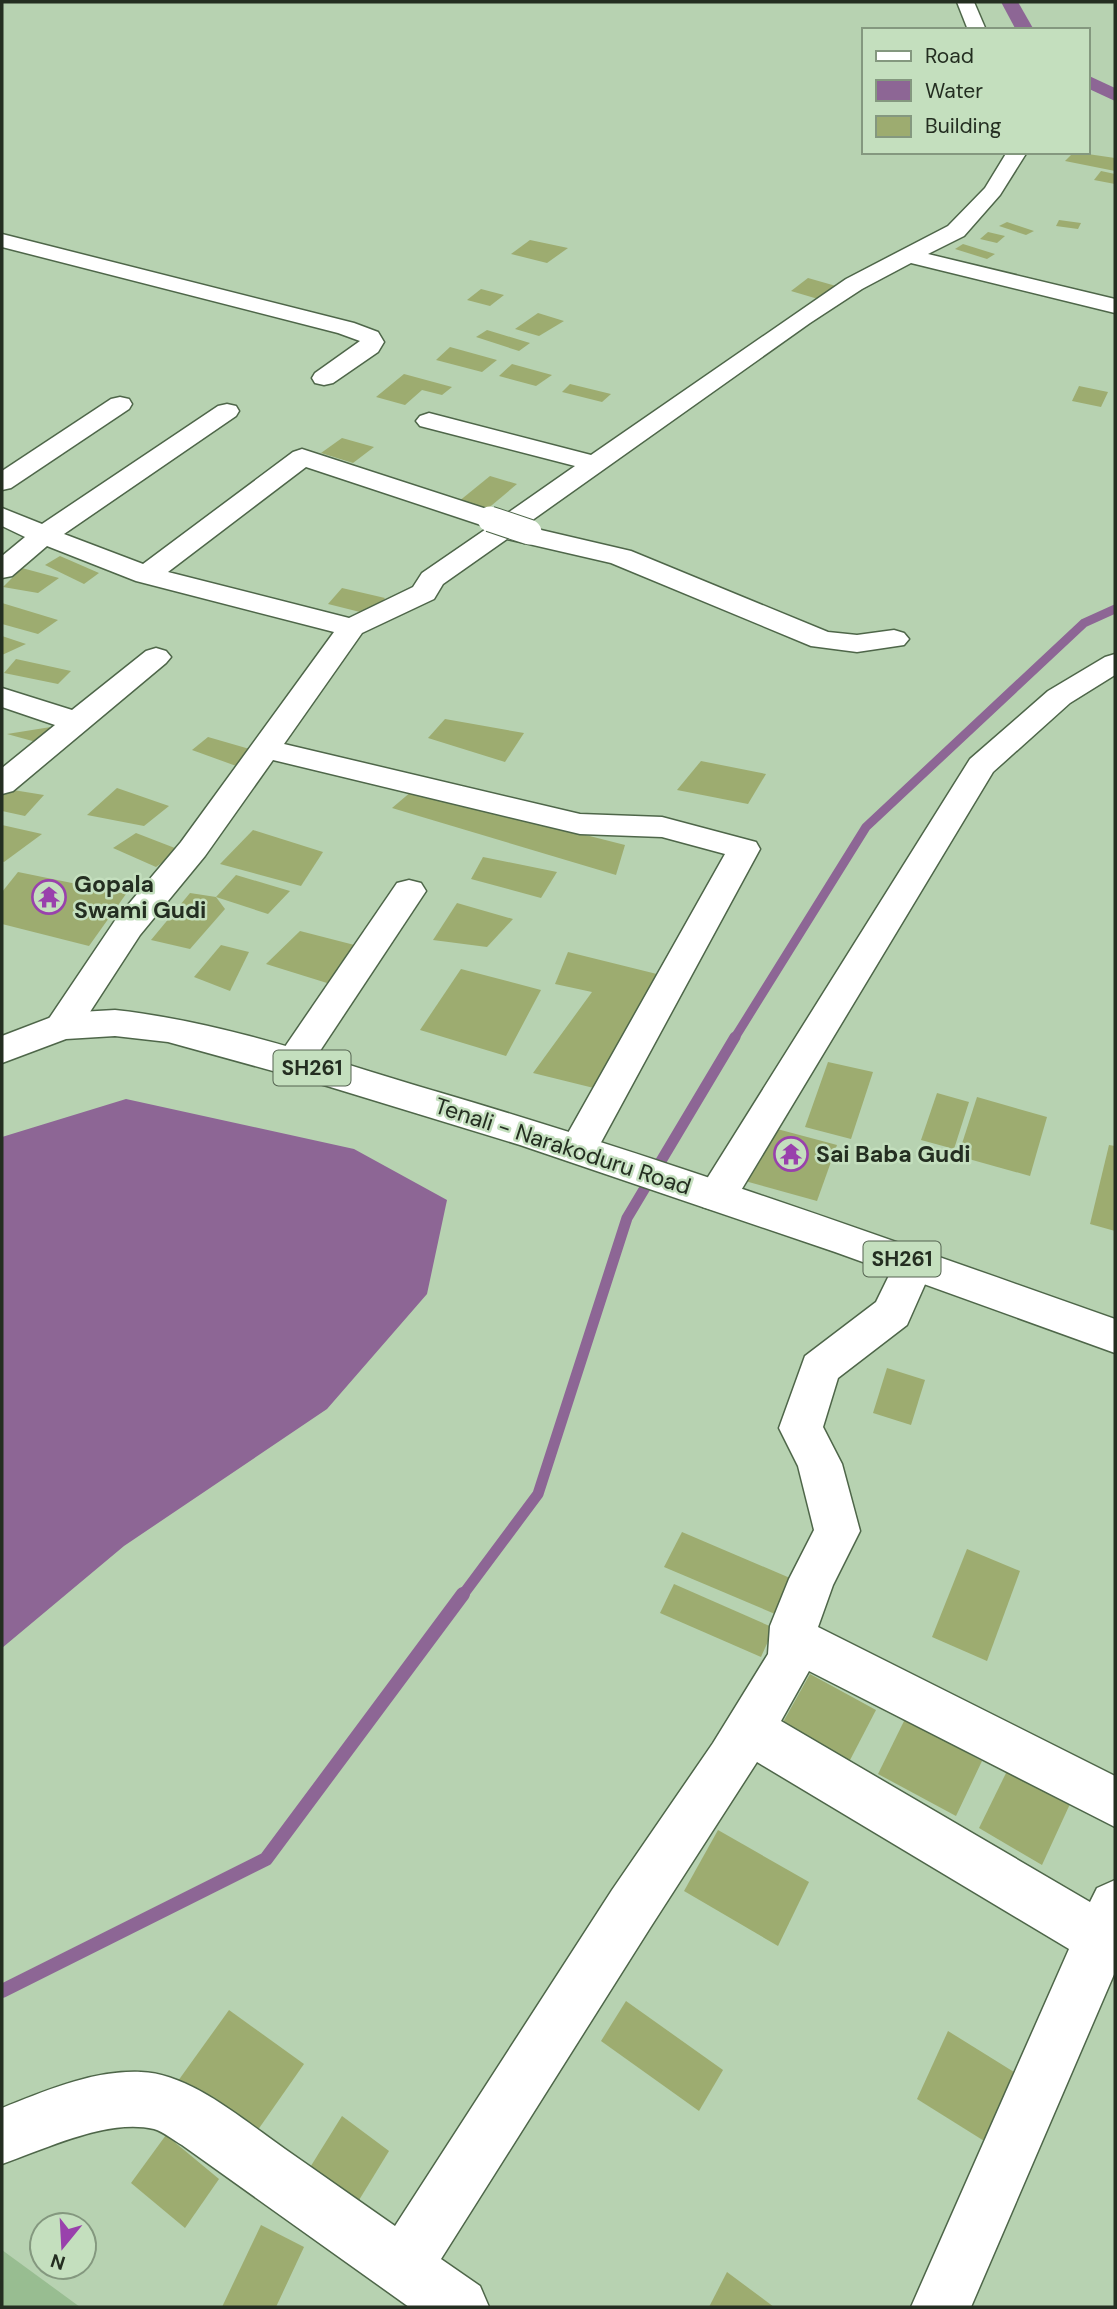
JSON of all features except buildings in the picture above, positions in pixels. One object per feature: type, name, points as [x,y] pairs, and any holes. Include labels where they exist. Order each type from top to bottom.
[{"type":"street","points":[[966,2],[976,28]]},
{"type":"street","points":[[62,1026],[128,927],[192,849],[352,627],[424,593],[432,579],[519,530],[596,464],[802,318],[854,284],[956,231],[975,214],[993,191],[1016,154]]},
{"type":"street","points":[[2,241],[346,328],[370,337],[370,347],[324,378]]},
{"type":"street","points":[[908,256],[1115,306]]},
{"type":"street","points":[[2,482],[120,404]]},
{"type":"street","points":[[2,570],[43,536],[227,411]]},
{"type":"street","points":[[429,421],[596,464]]},
{"type":"street","points":[[146,575],[302,457],[519,530],[621,557],[821,640],[849,645],[871,645],[894,639]]},
{"type":"street","points":[[2,516],[43,536],[146,575],[217,596],[352,627]]},
{"type":"street","points":[[2,784],[156,657]]},
{"type":"street","points":[[703,1191],[981,766],[1059,697],[1115,663]]},
{"type":"street","points":[[2,696],[77,722]]},
{"type":"street","points":[[266,749],[580,824],[662,827],[744,849],[578,1149]]},
{"type":"street","points":[[293,1063],[409,891]]},
{"type":"street","name":"Tenali - Narakoduru Road","points":[[4,1044],[62,1026],[115,1023],[168,1029],[293,1063],[578,1149],[1115,1336]]},
{"type":"street","points":[[404,2266],[791,1659],[794,1626],[812,1579],[837,1531],[820,1464],[801,1428],[812,1390],[820,1368],[892,1313],[914,1264]]},
{"type":"street","points":[[792,1638],[1115,1802]]},
{"type":"street","points":[[748,1729],[1111,1930],[940,2307]]},
{"type":"street","points":[[2,2136],[57,2115],[125,2101],[159,2102],[202,2125],[459,2307]]},
{"type":"green space","points":[[2,2250],[28,2269],[28,2281],[44,2281],[80,2307],[2,2307]]},
{"type":"water","points":[[126,1099],[354,1149],[447,1200],[427,1294],[327,1409],[124,1546],[2,1648],[2,1137]]},
{"type":"waterway","points":[[1010,2],[1024,28]]},
{"type":"waterway","points":[[1089,82],[1115,95]]},
{"type":"waterway","points":[[734,1039],[866,827],[1084,623],[1115,609]]},
{"type":"waterway","points":[[462,1596],[538,1494],[627,1218],[735,1037]]},
{"type":"waterway","points":[[2,1991],[266,1859],[463,1594]]},
{"type":"place","name":"Gopala Swami Gudi","points":[[49,897]]},
{"type":"place","name":"Sai Baba Gudi","points":[[791,1154]]}]
